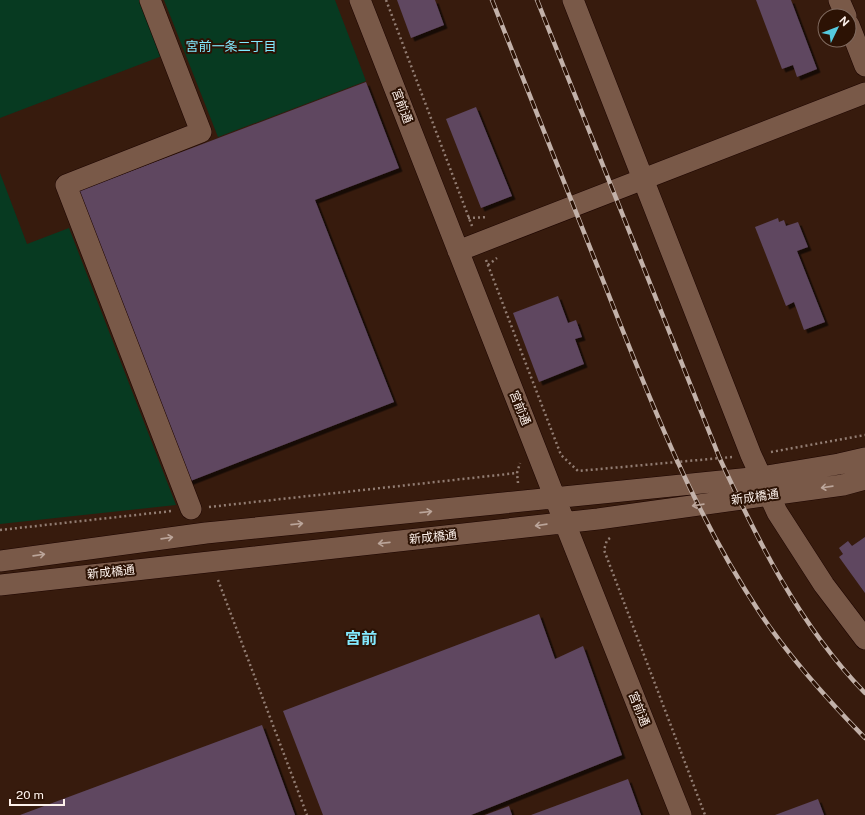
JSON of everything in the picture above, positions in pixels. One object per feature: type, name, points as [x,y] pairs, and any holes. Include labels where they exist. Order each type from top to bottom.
[{"type":"street","points":[[150,0],[201,132],[66,185],[191,509]]},
{"type":"street","name":"宮前通","points":[[360,0],[564,522],[681,815]]},
{"type":"street","points":[[573,0],[751,455],[765,486],[777,512],[824,585],[865,639]]},
{"type":"street","points":[[857,46],[865,66]]},
{"type":"street","points":[[458,250],[865,93]]},
{"type":"street","name":"新成橋通","points":[[0,585],[564,522],[765,486],[865,458]]},
{"type":"street","name":"新成橋通","points":[[0,561],[206,533],[555,498],[765,486],[843,485],[865,479]]},
{"type":"path","points":[[386,0],[468,218],[479,242],[561,455],[578,471],[751,455],[865,435]]},
{"type":"path","points":[[468,218],[491,217]]},
{"type":"path","points":[[0,530],[517,473]]},
{"type":"path","points":[[611,537],[607,540],[604,550],[705,815]]},
{"type":"path","points":[[212,580],[226,579]]},
{"type":"path","points":[[218,580],[307,815]]},
{"type":"green space","points":[[0,0],[141,0],[162,56],[0,118]]},
{"type":"green space","points":[[164,0],[335,0],[366,81],[218,137]]},
{"type":"green space","points":[[0,173],[27,244],[69,228],[176,505],[0,524]]},
{"type":"building","points":[[397,0],[435,0],[444,25],[411,38]]},
{"type":"building","points":[[756,0],[791,0],[817,69],[797,77],[793,65],[782,69]]},
{"type":"building","points":[[366,82],[399,168],[315,200],[394,402],[188,482],[76,192]]},
{"type":"building","points":[[476,107],[512,196],[481,208],[446,119]]},
{"type":"building","points":[[778,218],[779,222],[784,220],[786,226],[798,222],[808,247],[797,251],[825,322],[804,330],[794,302],[786,306],[755,227]]},
{"type":"building","points":[[558,296],[568,323],[576,320],[582,337],[575,339],[584,364],[539,382],[513,313]]},
{"type":"building","points":[[865,537],[865,593],[839,557],[843,554],[839,548],[848,541],[852,546]]},
{"type":"building","points":[[539,614],[555,659],[583,646],[622,755],[471,815],[323,815],[283,711]]},
{"type":"building","points":[[262,725],[295,815],[20,815]]},
{"type":"building","points":[[628,779],[641,815],[531,815]]},
{"type":"building","points":[[818,799],[824,815],[775,815]]},
{"type":"building","points":[[509,806],[512,815],[485,815]]},
{"type":"railway","points":[[492,0],[639,372],[674,455],[693,495],[736,575],[772,630],[810,678],[865,738]]},
{"type":"railway","points":[[537,0],[720,459],[750,522],[801,612],[820,640],[865,693]]},
{"type":"district","name":"宮前一条二丁目","points":[[231,46]]},
{"type":"district","name":"宮前","points":[[361,638]]}]
